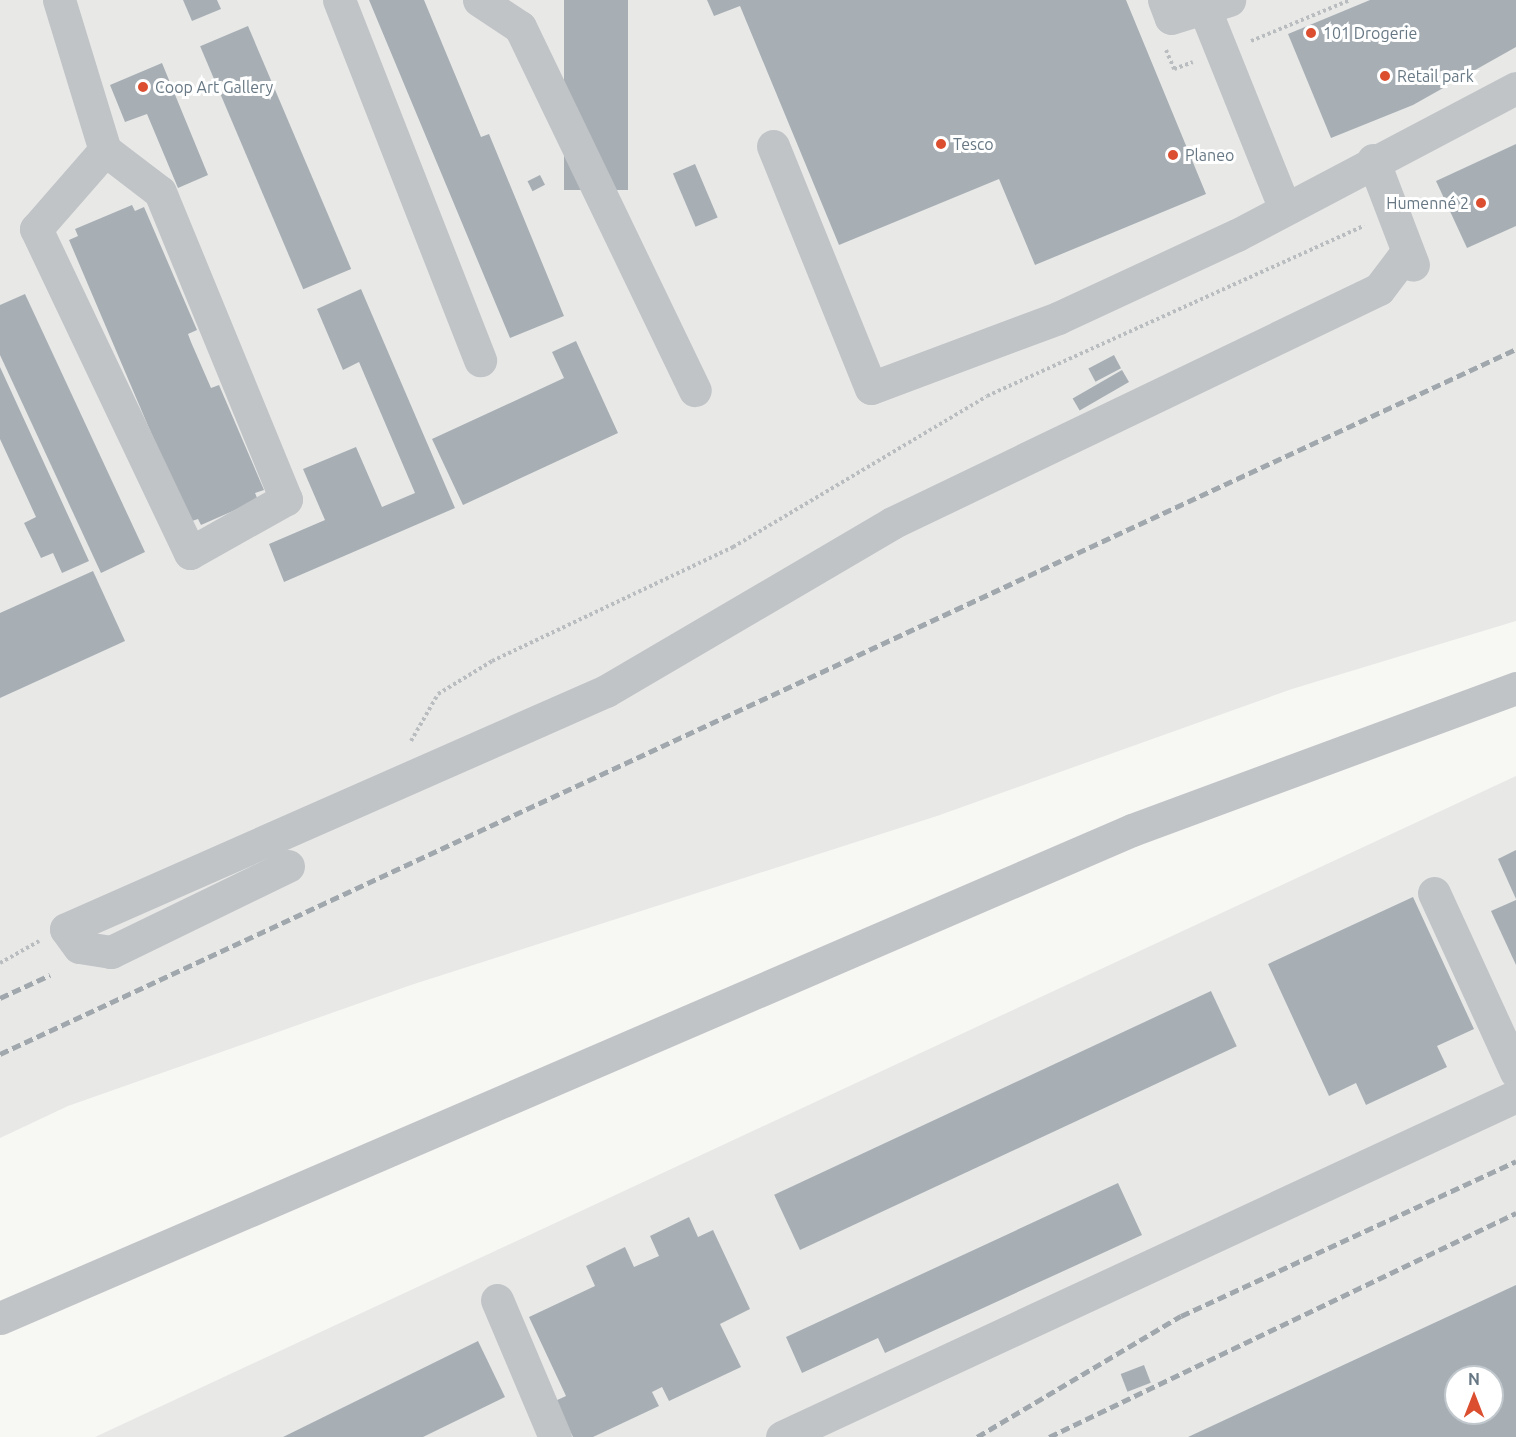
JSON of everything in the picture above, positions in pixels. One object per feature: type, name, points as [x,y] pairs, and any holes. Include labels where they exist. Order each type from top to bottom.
[{"type":"lane","points":[[58,0],[105,150],[160,192],[286,499],[190,553],[36,230],[105,150]]},
{"type":"lane","points":[[339,0],[480,360]]},
{"type":"lane","points":[[479,0],[520,27],[695,390]]},
{"type":"lane","points":[[1164,0],[1171,18],[1217,5],[1221,53],[1285,209]]},
{"type":"lane","points":[[773,146],[871,388],[1058,318],[1285,209],[1372,160],[1516,88]]},
{"type":"lane","points":[[56,933],[606,692],[892,523],[1379,289],[1410,258],[1372,160]]},
{"type":"lane","points":[[0,1318],[1132,830],[1516,688]]},
{"type":"lane","points":[[56,933],[79,947],[101,954],[160,930],[288,866]]},
{"type":"lane","points":[[186,876],[194,890],[208,897],[243,888]]},
{"type":"lane","points":[[1434,893],[1516,1072]]},
{"type":"lane","points":[[782,1437],[1516,1096]]},
{"type":"lane","points":[[496,1300],[555,1437]]},
{"type":"path","points":[[1174,69],[1221,53],[1350,0]]},
{"type":"path","points":[[402,750],[438,694],[492,661],[733,548],[987,396],[1393,213]]},
{"type":"path","points":[[0,963],[56,933]]},
{"type":"shaded area","points":[[0,0],[1516,0],[1516,621],[1292,689],[937,816],[411,985],[68,1106],[0,1138]]},
{"type":"shaded area","points":[[1516,776],[1516,1437],[95,1437]]},
{"type":"building","points":[[183,0],[217,0],[221,9],[192,21]]},
{"type":"building","points":[[369,0],[424,0],[481,137],[489,134],[564,316],[510,338]]},
{"type":"building","points":[[564,0],[628,0],[628,190],[564,190]]},
{"type":"building","name":"Tesco","points":[[707,0],[1126,0],[1206,194],[1035,265],[999,179],[839,245],[740,6],[714,16]]},
{"type":"building","name":"Retail park","points":[[1370,0],[1516,0],[1516,47],[1413,105],[1331,138],[1288,34]]},
{"type":"building","points":[[248,26],[351,269],[303,289],[200,46]]},
{"type":"building","points":[[162,63],[208,175],[178,188],[147,114],[125,122],[110,85]]},
{"type":"building","name":"Humenné 2","points":[[1516,144],[1516,226],[1467,248],[1436,181]]},
{"type":"building","points":[[695,164],[718,217],[696,227],[673,173]]},
{"type":"building","points":[[540,175],[545,185],[533,191],[528,181]]},
{"type":"building","points":[[132,205],[135,211],[144,207],[197,330],[188,334],[191,342],[211,388],[219,385],[264,490],[255,493],[258,500],[201,525],[198,519],[189,522],[69,240],[78,236],[75,229]]},
{"type":"building","points":[[361,289],[455,508],[284,582],[269,544],[325,520],[303,469],[356,447],[382,507],[415,493],[359,362],[343,370],[317,309]]},
{"type":"building","points":[[25,294],[145,552],[101,573],[0,355],[0,305]]},
{"type":"building","points":[[576,341],[618,433],[463,505],[432,439],[564,378],[552,352]]},
{"type":"building","points":[[1114,355],[1121,368],[1095,382],[1088,369]]},
{"type":"building","points":[[0,367],[89,561],[62,573],[53,553],[41,558],[24,523],[36,517],[0,439]]},
{"type":"building","points":[[1122,370],[1129,382],[1080,411],[1073,398]]},
{"type":"building","points":[[93,571],[125,641],[0,698],[0,613]]},
{"type":"building","points":[[1516,850],[1516,899],[1498,859]]},
{"type":"building","points":[[1413,897],[1474,1029],[1437,1046],[1447,1067],[1366,1105],[1356,1083],[1329,1096],[1268,964]]},
{"type":"building","points":[[1516,900],[1516,965],[1491,911]]},
{"type":"building","points":[[1211,991],[1237,1046],[800,1250],[774,1195]]},
{"type":"building","points":[[1118,1183],[1142,1235],[885,1353],[878,1338],[802,1373],[786,1337]]},
{"type":"building","points":[[689,1217],[698,1237],[713,1230],[750,1309],[720,1324],[741,1367],[669,1401],[662,1387],[652,1392],[659,1406],[593,1437],[573,1437],[555,1401],[566,1396],[529,1317],[595,1286],[586,1266],[625,1247],[634,1267],[659,1256],[650,1236]]},
{"type":"building","points":[[1516,1285],[1516,1437],[1188,1437]]},
{"type":"building","points":[[478,1341],[505,1397],[423,1437],[283,1437]]},
{"type":"building","points":[[1144,1365],[1151,1383],[1127,1392],[1121,1374]]},
{"type":"railway","points":[[0,1054],[1516,349]]},
{"type":"railway","points":[[0,998],[50,975]]},
{"type":"railway","points":[[977,1437],[1181,1316],[1516,1161]]},
{"type":"railway","points":[[1049,1437],[1516,1213]]},
{"type":"place","name":"101 Drogerie","points":[[1311,33]]},
{"type":"place","name":"Retail park","points":[[1385,76]]},
{"type":"place","name":"Coop Art Gallery","points":[[143,87]]},
{"type":"place","name":"Tesco","points":[[941,144]]},
{"type":"place","name":"Planeo","points":[[1173,155]]},
{"type":"place","name":"Humenné 2","points":[[1481,203]]}]
